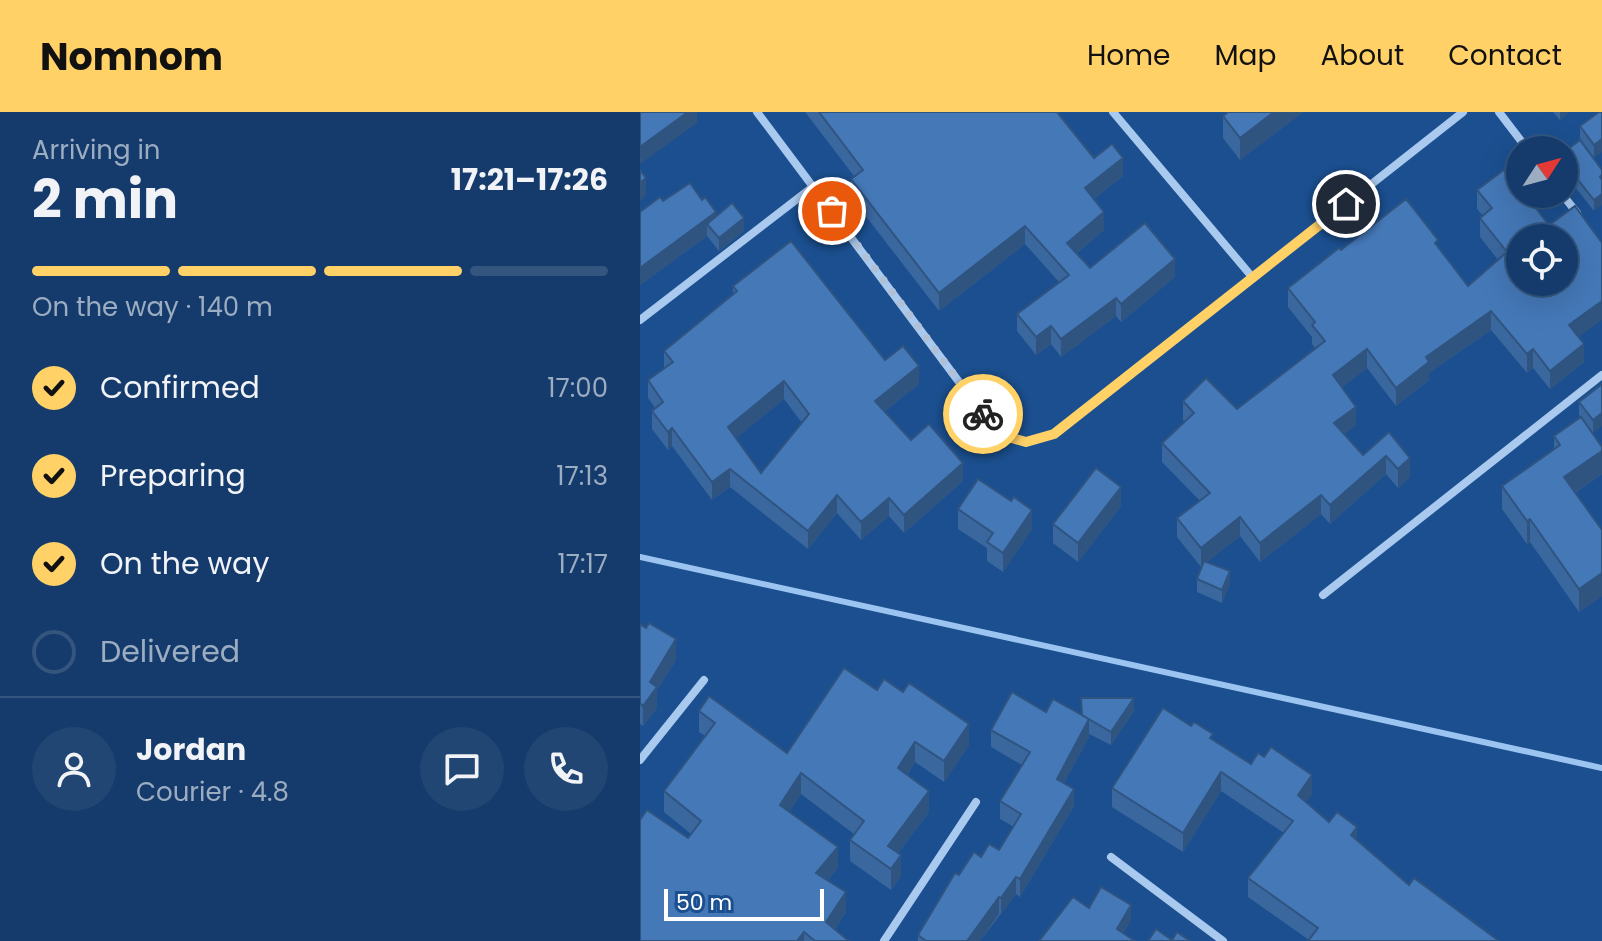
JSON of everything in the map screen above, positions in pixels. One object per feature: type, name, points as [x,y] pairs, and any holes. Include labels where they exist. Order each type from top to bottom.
[{"type":"street","points":[[757,112],[998,434],[1026,442],[1054,434],[1463,112]]},
{"type":"street","points":[[1113,112],[1253,278]]},
{"type":"street","points":[[1499,112],[1517,136]]},
{"type":"street","points":[[640,320],[814,186]]},
{"type":"street","points":[[1573,208],[1586,225]]},
{"type":"street","points":[[1323,595],[1602,375]]},
{"type":"street","points":[[640,760],[704,680]]},
{"type":"street","points":[[884,941],[976,802]]},
{"type":"street","points":[[1111,857],[1223,941]]},
{"type":"building","points":[[640,112],[688,112],[640,147]]},
{"type":"building","points":[[819,112],[1057,112],[1094,158],[1112,144],[1123,158],[1085,188],[1104,212],[1067,243],[1090,268],[1145,223],[1175,259],[1121,304],[1116,298],[1061,339],[1051,326],[1036,337],[1017,314],[1069,275],[1025,226],[939,293],[851,179],[863,170]]},
{"type":"building","points":[[1228,112],[1274,112],[1240,138],[1223,116]]},
{"type":"building","points":[[1602,112],[1602,139],[1594,145],[1580,126]]},
{"type":"building","points":[[1580,140],[1602,170],[1602,194],[1594,200],[1578,180]]},
{"type":"building","points":[[1505,169],[1506,208],[1536,208],[1548,224],[1506,224],[1506,251],[1480,218],[1492,208],[1477,190]]},
{"type":"building","points":[[690,183],[702,200],[705,197],[716,212],[640,268],[640,212],[660,197],[663,201]]},
{"type":"building","points":[[1406,199],[1468,286],[1506,253],[1506,296],[1578,296],[1578,224],[1550,224],[1576,208],[1602,243],[1602,301],[1569,325],[1584,344],[1550,371],[1533,349],[1527,354],[1491,311],[1426,357],[1429,362],[1396,388],[1367,349],[1333,375],[1356,407],[1334,423],[1363,455],[1389,432],[1410,458],[1398,469],[1386,456],[1330,505],[1321,495],[1260,543],[1240,517],[1201,548],[1177,518],[1210,493],[1162,443],[1194,413],[1183,401],[1206,378],[1237,409],[1325,341],[1312,325],[1315,322],[1288,288]]},
{"type":"building","points":[[732,203],[744,218],[719,238],[707,224]]},
{"type":"building","points":[[791,241],[885,360],[903,346],[919,366],[875,401],[911,440],[929,424],[963,463],[904,515],[889,498],[861,522],[837,495],[808,531],[730,469],[712,482],[672,428],[668,432],[652,411],[663,402],[648,380],[673,362],[664,351],[737,291],[733,286]],"holes":[[[784,381],[809,414],[761,473],[728,427]]]},
{"type":"building","points":[[1602,384],[1602,413],[1593,420],[1579,402]]},
{"type":"building","points":[[1581,417],[1602,451],[1564,477],[1602,530],[1602,573],[1579,589],[1530,519],[1527,521],[1502,486],[1560,445],[1554,436]]},
{"type":"building","points":[[1096,468],[1121,487],[1078,543],[1053,524]]},
{"type":"building","points":[[978,479],[1011,501],[1014,497],[1032,510],[1003,553],[987,542],[993,533],[958,509]]},
{"type":"building","points":[[1204,561],[1230,571],[1222,590],[1197,579]]},
{"type":"building","points":[[649,623],[676,639],[650,682],[657,687],[643,706],[640,703],[640,624],[646,628]]},
{"type":"building","points":[[844,668],[877,690],[884,679],[903,692],[909,683],[969,724],[944,761],[915,742],[898,768],[929,791],[888,846],[901,855],[891,869],[850,840],[864,821],[801,773],[780,805],[838,847],[816,873],[846,892],[826,922],[849,941],[815,941],[804,932],[797,941],[640,941],[640,820],[647,810],[688,838],[701,821],[664,791],[715,723],[699,711],[709,696],[787,753]]},
{"type":"building","points":[[1012,692],[1046,712],[1053,699],[1089,719],[1057,779],[1074,789],[1020,879],[1016,877],[967,941],[926,941],[918,935],[955,873],[959,875],[974,852],[981,857],[989,844],[999,850],[1021,814],[1000,801],[1030,752],[991,730]]},
{"type":"building","points":[[1081,698],[1134,698],[1111,732],[1082,715]]},
{"type":"building","points":[[1163,708],[1191,726],[1194,722],[1213,734],[1210,738],[1251,764],[1258,753],[1264,757],[1271,747],[1312,775],[1298,795],[1329,822],[1337,812],[1357,827],[1351,835],[1409,885],[1414,878],[1499,941],[1308,941],[1318,928],[1248,878],[1293,821],[1221,772],[1183,833],[1112,788]]},
{"type":"building","points":[[1101,887],[1131,905],[1117,929],[1135,941],[1039,941],[1073,897],[1089,908]]},
{"type":"building","points":[[1156,929],[1172,940],[1177,932],[1190,941],[1148,941]]},
{"type":"waterway","points":[[640,557],[1602,768]]},
{"type":"way so far","points":[[832,211],[983,414]]},
{"type":"route","points":[[983,414],[998,434],[1026,442],[1054,434],[1346,204]]}]
